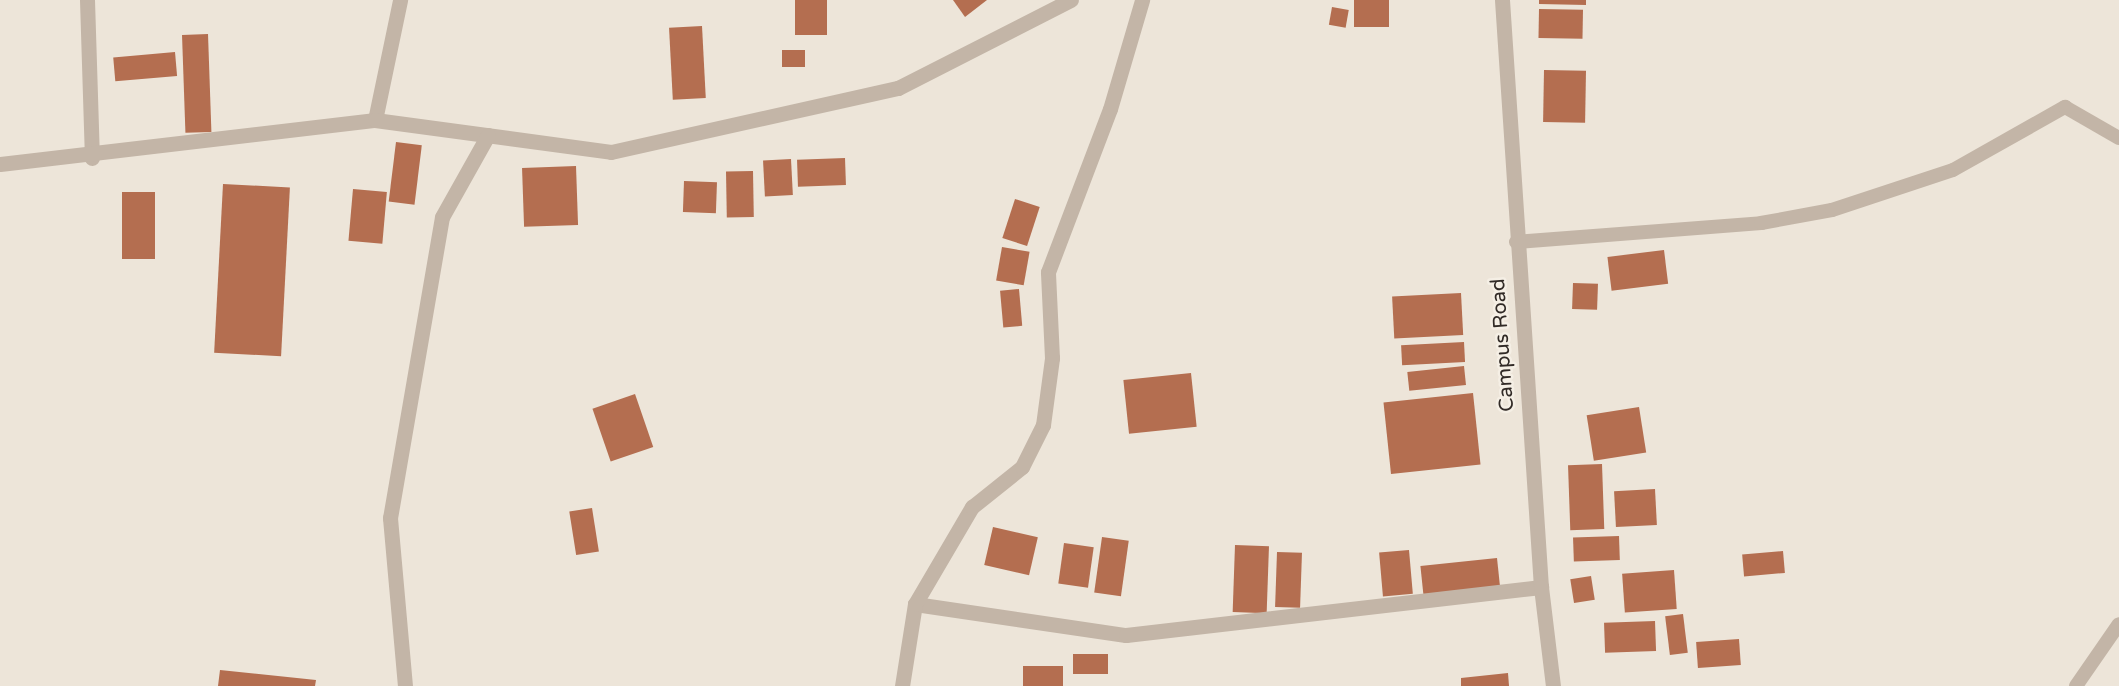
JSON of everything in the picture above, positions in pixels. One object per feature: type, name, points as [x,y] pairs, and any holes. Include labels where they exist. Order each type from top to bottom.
[{"type":"street","points":[[87,0],[92,158]]},
{"type":"street","points":[[375,120],[400,0]]},
{"type":"street","points":[[0,164],[92,158],[375,120],[610,152],[898,88],[1071,0]]},
{"type":"street","points":[[902,686],[915,604],[972,507],[1022,466],[1043,425],[1052,358],[1048,272],[1110,110],[1142,0]]},
{"type":"street","name":"Campus Road","points":[[1502,0],[1516,242],[1541,587],[1553,686]]},
{"type":"street","points":[[405,686],[390,518],[442,217],[488,135]]},
{"type":"street","points":[[915,604],[1126,635],[1541,587]]},
{"type":"lane","points":[[1516,242],[1761,223],[1832,210],[1953,170],[2064,107],[2119,138]]},
{"type":"lane","points":[[2076,686],[2119,624]]},
{"type":"building","points":[[795,0],[827,0],[827,35],[795,35]]},
{"type":"building","points":[[953,0],[987,0],[965,17]]},
{"type":"building","points":[[1354,0],[1389,0],[1389,27],[1354,27]]},
{"type":"building","points":[[1539,0],[1586,0],[1586,5],[1539,4]]},
{"type":"building","points":[[1332,7],[1349,10],[1346,28],[1329,25]]},
{"type":"building","points":[[1539,9],[1583,10],[1582,39],[1538,38]]},
{"type":"building","points":[[702,26],[706,98],[673,100],[669,28]]},
{"type":"building","points":[[208,34],[211,132],[185,133],[182,35]]},
{"type":"building","points":[[782,50],[805,50],[805,67],[782,67]]},
{"type":"building","points":[[175,52],[177,76],[115,81],[113,57]]},
{"type":"building","points":[[1544,70],[1586,71],[1585,123],[1543,122]]},
{"type":"building","points":[[396,142],[422,145],[414,205],[389,202]]},
{"type":"building","points":[[845,158],[846,185],[798,187],[797,160]]},
{"type":"building","points":[[791,159],[793,195],[765,196],[763,160]]},
{"type":"building","points":[[576,166],[578,225],[524,227],[522,168]]},
{"type":"building","points":[[726,171],[753,171],[754,217],[727,217]]},
{"type":"building","points":[[684,181],[717,182],[716,213],[683,212]]},
{"type":"building","points":[[223,184],[290,188],[281,356],[214,353]]},
{"type":"building","points":[[353,189],[387,192],[382,244],[348,241]]},
{"type":"building","points":[[122,192],[155,192],[155,259],[122,259]]},
{"type":"building","points":[[1015,199],[1040,207],[1027,246],[1002,238]]},
{"type":"building","points":[[1002,247],[1030,252],[1024,285],[996,280]]},
{"type":"building","points":[[1664,250],[1668,284],[1612,291],[1607,257]]},
{"type":"building","points":[[1573,283],[1598,284],[1597,310],[1572,309]]},
{"type":"building","points":[[1019,289],[1022,326],[1003,328],[1000,291]]},
{"type":"building","points":[[1461,293],[1463,335],[1394,339],[1392,297]]},
{"type":"building","points":[[1464,342],[1465,362],[1402,365],[1401,345]]},
{"type":"building","points":[[1464,366],[1466,385],[1409,391],[1407,372]]},
{"type":"building","points":[[1191,373],[1197,427],[1129,434],[1123,380]]},
{"type":"building","points":[[1473,393],[1481,465],[1391,474],[1383,402]]},
{"type":"building","points":[[635,394],[653,447],[611,462],[592,409]]},
{"type":"building","points":[[1639,407],[1646,452],[1594,461],[1587,415]]},
{"type":"building","points":[[1602,464],[1604,529],[1570,530],[1568,465]]},
{"type":"building","points":[[1655,489],[1657,525],[1616,527],[1614,491]]},
{"type":"building","points":[[592,508],[599,551],[576,555],[569,512]]},
{"type":"building","points":[[993,527],[1038,537],[1029,575],[984,565]]},
{"type":"building","points":[[1619,536],[1620,560],[1574,562],[1573,538]]},
{"type":"building","points":[[1102,537],[1129,541],[1121,596],[1094,592]]},
{"type":"building","points":[[1064,543],[1094,547],[1088,588],[1058,584]]},
{"type":"building","points":[[1235,545],[1269,546],[1267,613],[1233,612]]},
{"type":"building","points":[[1409,550],[1413,594],[1383,596],[1379,553]]},
{"type":"building","points":[[1783,551],[1785,573],[1744,576],[1742,555]]},
{"type":"building","points":[[1277,552],[1302,553],[1300,608],[1275,607]]},
{"type":"building","points":[[1497,558],[1500,587],[1423,595],[1420,566]]},
{"type":"building","points":[[1674,570],[1677,609],[1625,613],[1622,574]]},
{"type":"building","points":[[1591,576],[1595,600],[1574,603],[1570,579]]},
{"type":"building","points":[[1683,614],[1688,653],[1670,655],[1665,616]]},
{"type":"building","points":[[1655,621],[1656,651],[1605,653],[1604,623]]},
{"type":"building","points":[[1739,639],[1741,665],[1698,668],[1696,642]]},
{"type":"building","points":[[1073,654],[1108,654],[1108,674],[1073,674]]},
{"type":"building","points":[[1023,666],[1063,666],[1063,686],[1023,686]]},
{"type":"building","points":[[220,670],[316,680],[315,686],[218,686]]},
{"type":"building","points":[[1508,673],[1509,686],[1461,686],[1461,678]]}]
